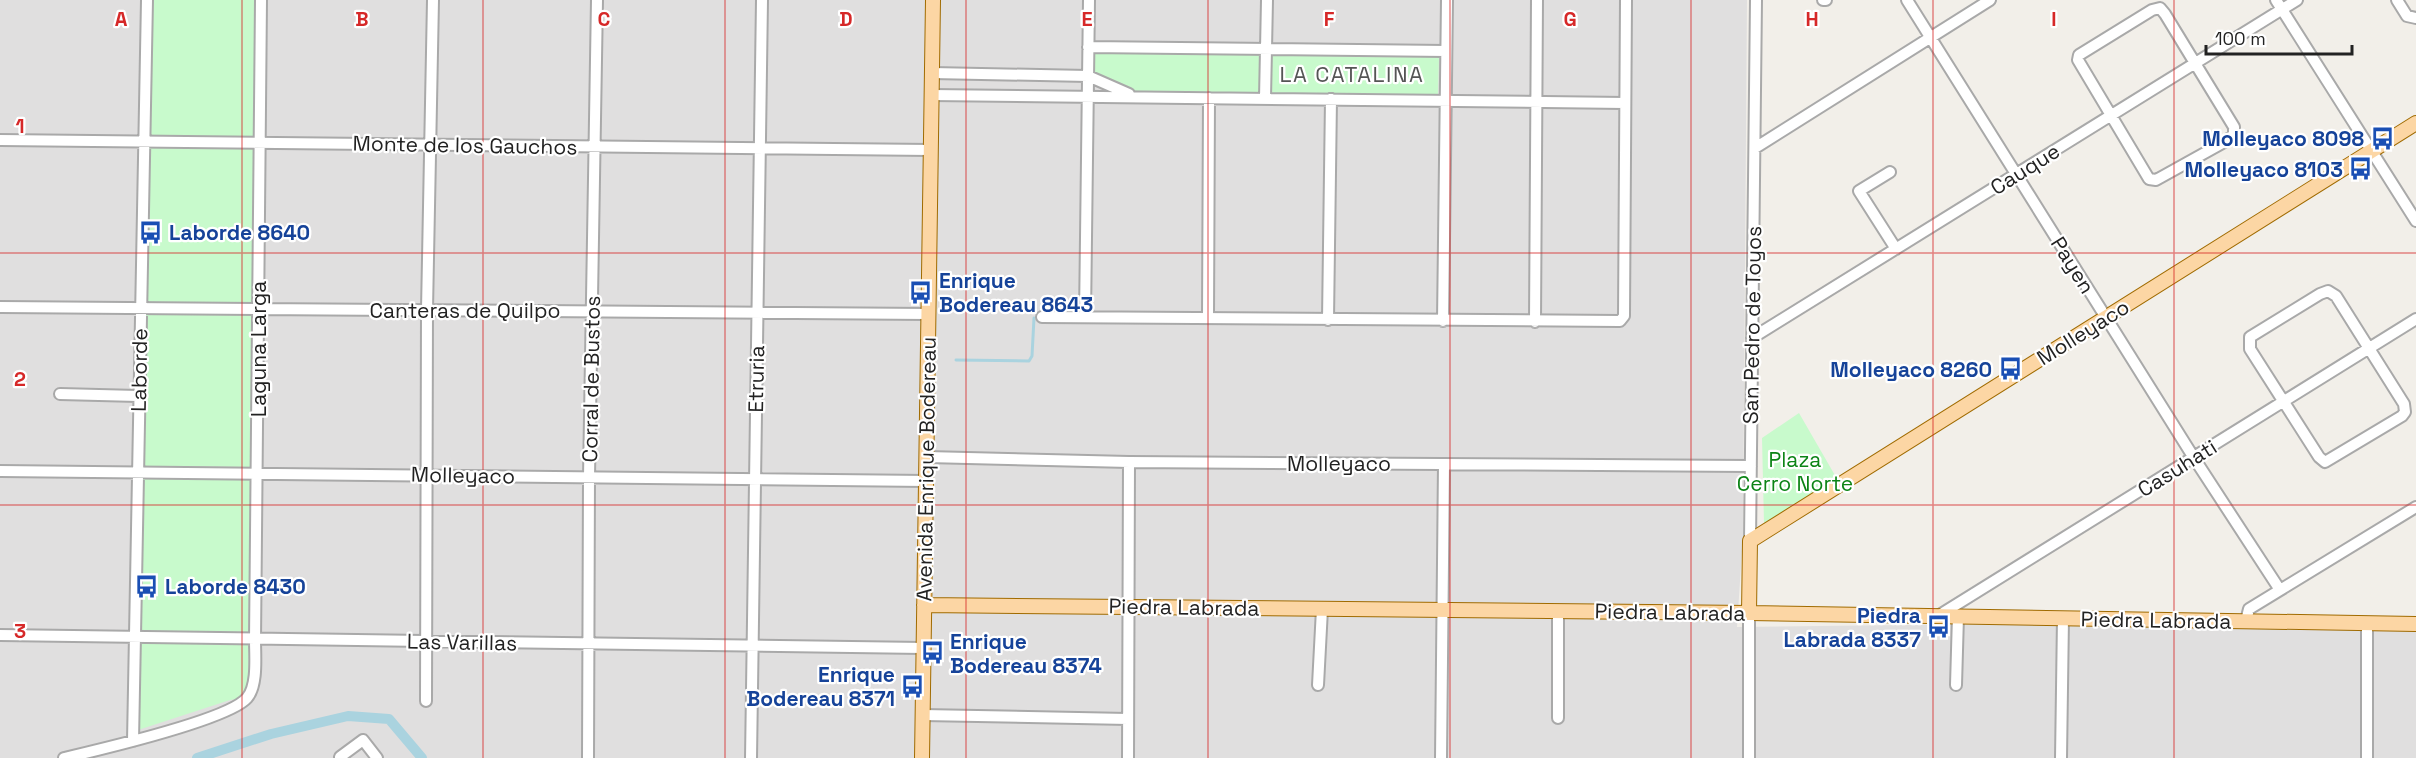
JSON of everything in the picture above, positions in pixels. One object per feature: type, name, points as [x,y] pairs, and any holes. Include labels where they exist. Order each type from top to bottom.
[{"type":"main road","name":"Avenida Enrique Bodereau","points":[[922,758],[933,0]]},
{"type":"main road","name":"Molleyaco","points":[[1750,540],[2416,123]]},
{"type":"main road","name":"San Pedro de Toyos","points":[[1749,613],[1750,540]]},
{"type":"main road","name":"Piedra Labrada","points":[[924,605],[1749,613],[2416,624]]},
{"type":"street","name":"Laborde","points":[[134,741],[138,396],[147,0]]},
{"type":"street","name":"Laguna Larga","points":[[134,741],[227,711],[248,697],[253,681],[261,0]]},
{"type":"street","points":[[426,701],[428,310],[433,0]]},
{"type":"street","name":"Corral de Bustos","points":[[588,758],[589,477],[597,0]]},
{"type":"street","name":"Etruria","points":[[751,758],[762,0]]},
{"type":"street","points":[[1085,317],[1089,0]]},
{"type":"street","points":[[1265,98],[1267,0]]},
{"type":"street","points":[[1443,321],[1447,0]]},
{"type":"street","points":[[1535,322],[1537,0]]},
{"type":"street","points":[[1042,317],[1623,322],[1626,0]]},
{"type":"street","name":"San Pedro de Toyos","points":[[1750,540],[1756,0]]},
{"type":"street","name":"Payen","points":[[1908,0],[2193,458],[2280,590]]},
{"type":"street","points":[[1755,148],[1990,0]]},
{"type":"street","name":"Cauque","points":[[1752,338],[2111,117],[2279,5],[2297,0]]},
{"type":"street","points":[[2397,0],[2407,16],[2416,18]]},
{"type":"street","points":[[2279,5],[2416,221]]},
{"type":"street","points":[[2160,9],[2234,127],[2234,134],[2228,140],[2156,180],[2149,179],[2111,117],[2078,60],[2079,55],[2152,10],[2160,9]]},
{"type":"street","points":[[1088,47],[1266,51],[1446,51]]},
{"type":"street","points":[[932,73],[1088,76],[1135,97]]},
{"type":"street","points":[[931,95],[1625,103]]},
{"type":"street","points":[[1208,318],[1209,98]]},
{"type":"street","points":[[1328,320],[1331,99]]},
{"type":"street","name":"Monte de los Gauchos","points":[[0,140],[931,150]]},
{"type":"street","points":[[1890,172],[1859,191],[1896,249]]},
{"type":"street","points":[[2328,291],[2336,296],[2368,348],[2404,404],[2405,412],[2402,416],[2325,462],[2319,457],[2250,349],[2250,337],[2328,291]]},
{"type":"street","name":"Canteras de Quilpo","points":[[0,307],[929,314]]},
{"type":"street","name":"Casuhati","points":[[1938,616],[2416,319]]},
{"type":"street","points":[[60,393],[138,396]]},
{"type":"street","name":"Molleyaco","points":[[927,457],[1129,462],[1750,466]]},
{"type":"street","points":[[1128,758],[1129,462]]},
{"type":"street","points":[[1441,758],[1444,464]]},
{"type":"street","name":"Molleyaco","points":[[0,471],[927,481]]},
{"type":"street","points":[[2246,621],[2249,609],[2416,507]]},
{"type":"street","points":[[1318,685],[1322,609]]},
{"type":"street","points":[[1558,611],[1558,718]]},
{"type":"street","name":"San Pedro de Toyos","points":[[1749,613],[1749,758]]},
{"type":"street","points":[[1956,685],[1958,616]]},
{"type":"street","points":[[2061,758],[2063,618]]},
{"type":"street","points":[[2367,623],[2367,758]]},
{"type":"street","name":"Las Varillas","points":[[0,635],[923,648]]},
{"type":"street","points":[[923,715],[1128,719]]},
{"type":"street","points":[[340,757],[363,740],[376,758]]},
{"type":"street","points":[[64,758],[93,755],[134,741]]},
{"type":"shaded area","points":[[0,0],[1747,0],[1743,536],[1737,627],[2244,621],[2416,627],[2416,758],[0,758]]},
{"type":"green space","points":[[150,0],[258,0],[255,140],[148,139]]},
{"type":"green space","points":[[1092,52],[1261,55],[1259,94],[1140,93],[1092,72]]},
{"type":"green space","points":[[1271,54],[1439,56],[1438,95],[1271,94]]},
{"type":"green space","points":[[147,146],[256,148],[253,306],[144,304]]},
{"type":"green space","points":[[143,313],[253,315],[251,467],[141,466]]},
{"type":"green space","name":"Plaza Cerro Norte","points":[[1799,413],[1840,484],[1764,523],[1762,438]]},
{"type":"green space","points":[[140,477],[251,479],[248,637],[137,635]]},
{"type":"green space","points":[[137,642],[249,644],[248,697],[230,700],[135,731]]},
{"type":"waterway","points":[[956,360],[1029,361],[1032,356],[1034,318]]},
{"type":"waterway","points":[[197,758],[271,734],[348,716],[389,719],[422,758]]},
{"type":"place","name":"Molleyaco 8098","points":[[2382,138]]},
{"type":"place","name":"Molleyaco 8103","points":[[2361,169]]},
{"type":"place","name":"Laborde 8640","points":[[151,232]]},
{"type":"place","name":"Enrique Bodereau 8643","points":[[921,292]]},
{"type":"place","name":"Molleyaco 8260","points":[[2010,369]]},
{"type":"place","name":"Laborde 8430","points":[[147,586]]},
{"type":"place","name":"Piedra Labrada 8337","points":[[1939,627]]},
{"type":"place","name":"Enrique Bodereau 8374","points":[[932,653]]},
{"type":"place","name":"Enrique Bodereau 8371","points":[[913,686]]},
{"type":"district","name":"LA CATALINA","points":[[1352,74]]}]
